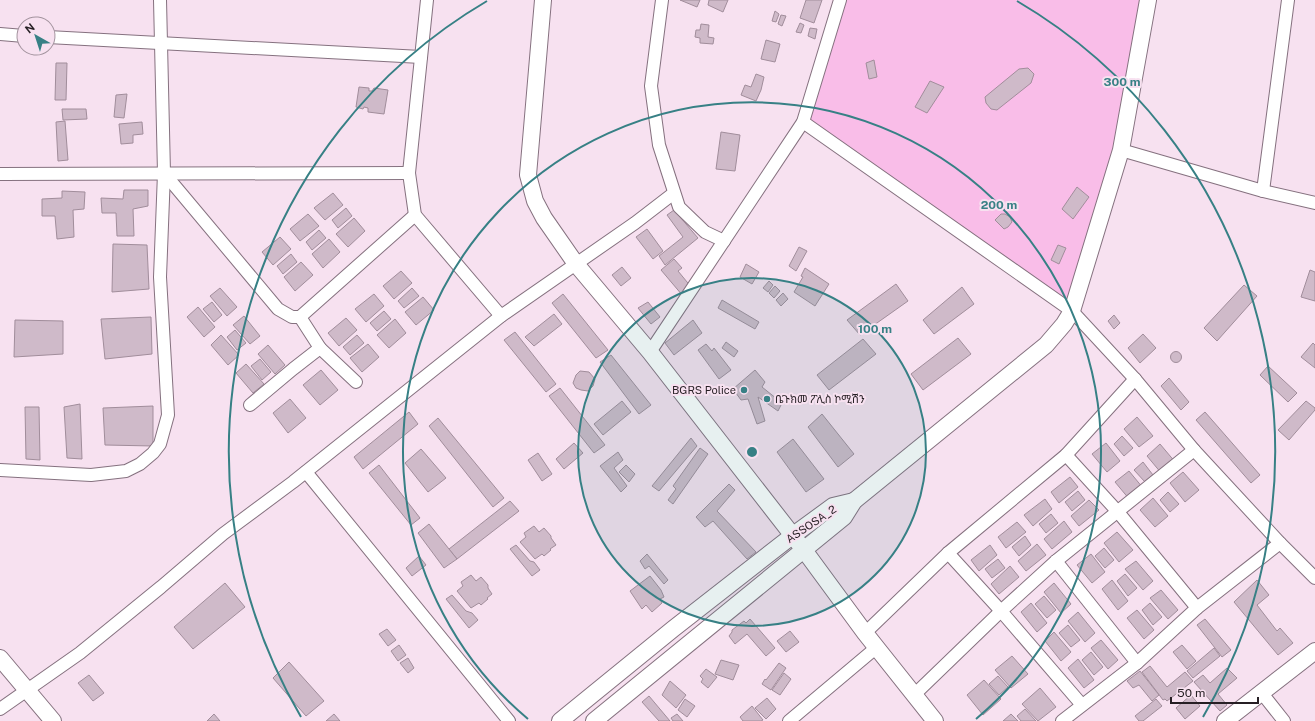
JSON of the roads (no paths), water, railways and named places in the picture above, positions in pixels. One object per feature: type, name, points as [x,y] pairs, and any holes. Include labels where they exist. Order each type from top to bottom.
[{"type":"street","points":[[0,470],[91,475],[126,471],[140,464],[153,453],[160,444],[168,415],[160,277],[164,173],[160,0]]},
{"type":"street","points":[[427,0],[408,173],[415,215],[501,316]]},
{"type":"street","points":[[543,0],[528,175],[535,200],[544,218],[576,264],[650,352],[935,721]]},
{"type":"street","points":[[662,0],[651,86],[660,145],[679,207],[705,232],[724,241]]},
{"type":"street","points":[[650,352],[803,122],[840,0]]},
{"type":"street","points":[[854,500],[1046,345],[1072,312],[1120,150],[1148,0]]},
{"type":"street","points":[[1263,191],[1288,0]]},
{"type":"street","points":[[0,34],[16,35]]},
{"type":"street","points":[[56,37],[421,57]]},
{"type":"street","points":[[803,122],[1072,312],[1135,379],[1194,450],[1280,543],[1315,578]]},
{"type":"street","points":[[1120,150],[1263,191],[1315,203]]},
{"type":"street","points":[[164,173],[278,309],[292,316],[300,317],[415,215]]},
{"type":"street","points":[[0,174],[408,173]]},
{"type":"street","points":[[0,709],[28,691],[80,653],[161,588],[223,534],[306,472],[501,316],[635,223],[674,193]]},
{"type":"street","points":[[300,317],[320,348],[356,382]]},
{"type":"street","points":[[250,405],[320,348]]},
{"type":"street","points":[[865,632],[948,553],[1066,455],[1135,379]]},
{"type":"street","points":[[914,695],[1001,611],[1056,561],[1194,450]]},
{"type":"street","points":[[1066,455],[1118,512],[1197,608]]},
{"type":"street","points":[[306,472],[509,721]]},
{"type":"street","name":"ASSOSA_2","points":[[560,721],[673,629],[792,536],[833,506],[854,500]]},
{"type":"street","name":"ASSOSA_2","points":[[594,721],[844,518],[854,500]]},
{"type":"street","points":[[1062,721],[1137,663],[1197,608],[1280,543]]},
{"type":"street","points":[[948,553],[1001,611],[1082,705]]},
{"type":"street","points":[[1056,561],[1137,663]]},
{"type":"street","points":[[789,721],[877,647]]},
{"type":"street","points":[[1225,721],[1315,651]]},
{"type":"street","points":[[0,658],[53,721]]},
{"type":"street","points":[[1261,692],[1284,721]]},
{"type":"place","name":"BGRS Police","points":[[744,390]]},
{"type":"place","name":"ቤጉክመ ፖሊስ ኮሚሽን","points":[[767,399]]}]
